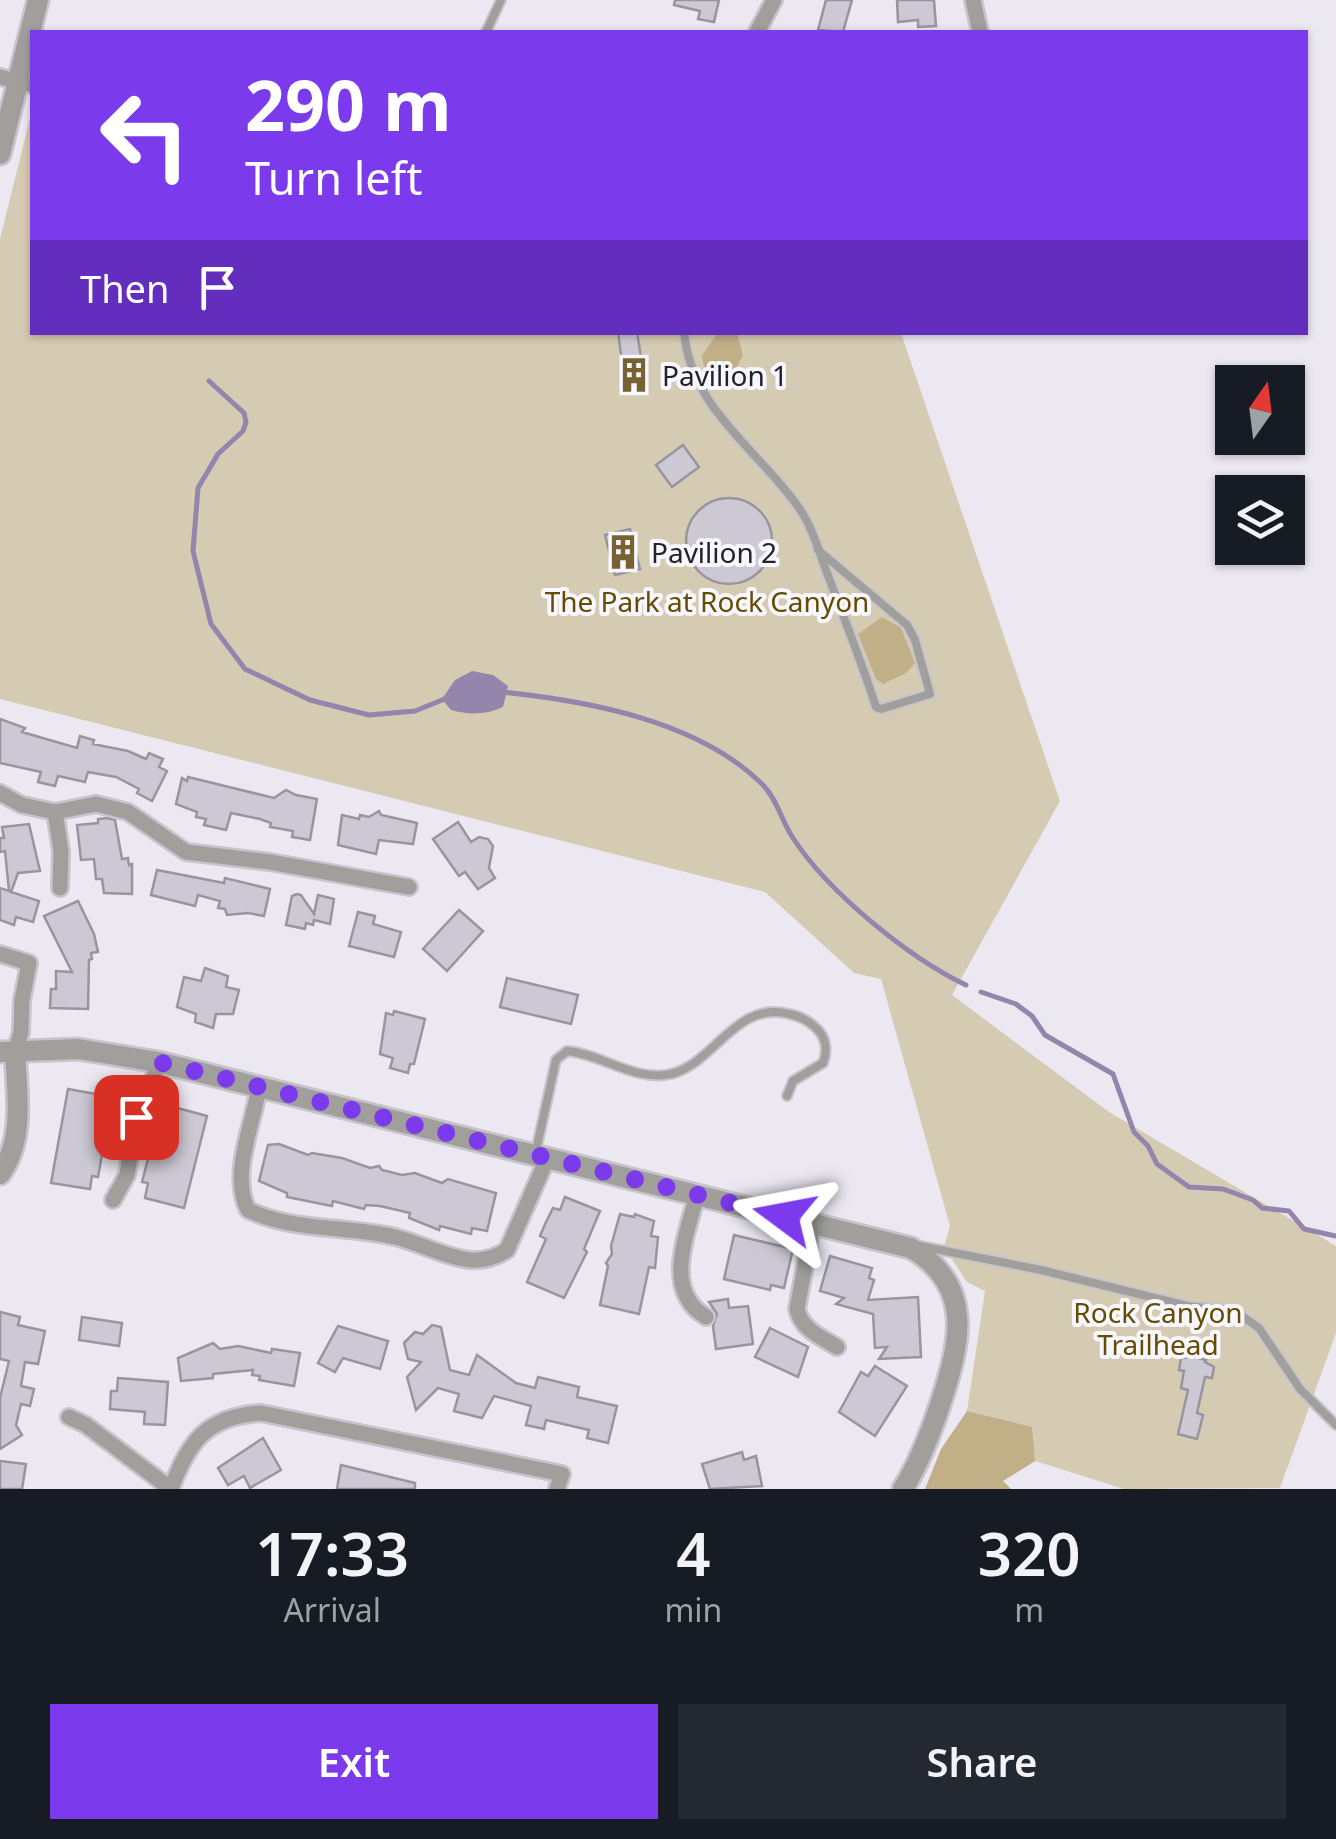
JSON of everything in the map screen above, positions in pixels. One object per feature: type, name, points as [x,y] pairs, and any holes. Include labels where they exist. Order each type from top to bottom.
[{"type":"street","points":[[30,30],[38,0]]},
{"type":"street","points":[[758,30],[774,0]]},
{"type":"street","points":[[973,0],[980,30]]},
{"type":"street","points":[[0,154],[30,31]]},
{"type":"street","points":[[0,793],[22,805],[55,812],[96,804],[128,812],[186,852],[270,862],[409,887]]},
{"type":"street","points":[[55,812],[61,851],[60,888]]},
{"type":"street","points":[[0,954],[29,963],[22,1000],[22,1032],[7,1052],[17,1121],[8,1164],[0,1174]]},
{"type":"street","points":[[7,1052],[78,1050],[158,1062],[896,1242],[919,1252],[943,1278],[956,1306],[959,1324],[954,1358],[936,1418],[903,1489]]},
{"type":"street","points":[[113,1200],[127,1176],[136,1117],[150,1091],[158,1062]]},
{"type":"street","points":[[259,1087],[241,1176],[241,1196],[248,1210],[276,1222],[396,1237],[457,1257],[486,1260],[507,1250],[541,1157]]},
{"type":"street","points":[[697,1194],[680,1276],[687,1302],[706,1317]]},
{"type":"street","points":[[813,1222],[797,1308],[805,1326],[838,1347]]},
{"type":"street","points":[[68,1416],[86,1425],[171,1489],[191,1444],[218,1423],[261,1413],[560,1481]]},
{"type":"lane","points":[[487,30],[501,0]]},
{"type":"lane","points":[[684,335],[686,357],[698,385],[800,510],[876,707],[881,709],[930,694],[915,640],[907,626],[818,550]]},
{"type":"lane","points":[[541,1157],[556,1060],[567,1051],[580,1052],[622,1069],[668,1075],[686,1068],[742,1021],[780,1012],[813,1024],[826,1047],[823,1063],[793,1082],[786,1096]]},
{"type":"lane","points":[[896,1242],[1040,1270],[1170,1302],[1235,1311],[1250,1321],[1300,1389],[1336,1424]]},
{"type":"green space","name":"The Park at Rock Canyon","points":[[30,118],[30,335],[902,335],[1060,801],[952,995],[1109,1112],[1336,1246],[1336,1333],[1280,1488],[1124,1489],[1035,1461],[1031,1427],[967,1411],[985,1291],[967,1282],[944,1247],[950,1226],[881,979],[854,973],[765,892],[0,699],[0,239]]},
{"type":"shaded area","points":[[716,335],[738,335],[743,355],[733,374],[711,377],[705,372],[702,356]]},
{"type":"shaded area","points":[[882,617],[901,628],[915,663],[906,673],[883,684],[876,679],[858,634]]},
{"type":"shaded area","points":[[472,671],[493,675],[508,686],[503,707],[477,713],[451,710],[442,699],[455,680]]},
{"type":"shaded area","points":[[967,1411],[1032,1427],[1035,1461],[1003,1481],[1011,1489],[925,1489],[941,1449]]},
{"type":"building","points":[[675,0],[719,0],[714,22],[698,19],[700,11],[674,5]]},
{"type":"building","points":[[826,0],[852,0],[844,30],[818,30]]},
{"type":"building","points":[[897,0],[934,0],[936,26],[918,27],[918,20],[898,22]]},
{"type":"building","points":[[618,335],[637,335],[646,389],[626,391]]},
{"type":"building","points":[[683,445],[699,467],[672,487],[656,465]]},
{"type":"building","points":[[729,498],[753,505],[765,517],[772,541],[765,565],[753,577],[729,584],[705,577],[693,565],[686,541],[693,517],[705,505]]},
{"type":"building","name":"Pavilion 2","points":[[630,529],[640,569],[615,575],[605,535]]},
{"type":"building","points":[[0,719],[25,728],[22,732],[77,748],[80,736],[94,740],[93,744],[146,759],[149,753],[163,759],[159,767],[167,771],[152,801],[116,777],[88,772],[85,782],[58,776],[55,786],[38,782],[41,772],[0,763]]},
{"type":"building","points":[[188,777],[274,798],[286,790],[317,799],[310,840],[292,837],[293,831],[270,827],[271,823],[260,819],[231,813],[226,830],[204,825],[206,819],[196,817],[197,812],[176,804],[182,778],[187,781]]},
{"type":"building","points":[[379,811],[381,815],[417,823],[413,844],[379,840],[376,854],[338,845],[342,815],[359,819],[360,815],[369,817]]},
{"type":"building","points":[[107,818],[115,820],[122,859],[128,858],[129,865],[132,864],[132,894],[104,893],[102,879],[96,879],[94,859],[81,860],[77,825]]},
{"type":"building","points":[[458,822],[471,842],[479,837],[488,839],[493,846],[489,868],[495,878],[478,889],[465,872],[459,876],[433,839]]},
{"type":"building","points":[[29,824],[40,871],[18,873],[11,892],[39,901],[33,922],[16,917],[14,925],[0,920],[0,888],[9,891],[0,838],[4,838],[2,827]]},
{"type":"building","points":[[157,870],[224,883],[225,878],[270,889],[264,916],[227,915],[225,909],[218,908],[220,901],[198,895],[195,906],[151,895]]},
{"type":"building","points":[[297,894],[314,914],[318,895],[334,899],[330,924],[314,920],[313,925],[306,923],[305,929],[286,925],[292,896]]},
{"type":"building","points":[[78,901],[98,952],[91,953],[89,960],[88,1009],[50,1008],[56,971],[72,972],[44,916]]},
{"type":"building","points":[[459,910],[483,931],[447,971],[423,949]]},
{"type":"building","points":[[358,912],[375,916],[373,924],[401,932],[394,957],[349,946]]},
{"type":"building","points":[[205,968],[228,976],[226,987],[239,990],[233,1014],[216,1014],[213,1028],[195,1022],[196,1014],[177,1007],[184,977],[201,981]]},
{"type":"building","points":[[507,978],[578,995],[571,1024],[500,1007]]},
{"type":"building","points":[[394,1011],[425,1019],[414,1064],[410,1064],[408,1073],[390,1068],[393,1058],[380,1054],[386,1013],[393,1015]]},
{"type":"building","points":[[68,1089],[107,1096],[98,1177],[92,1176],[90,1189],[51,1183]]},
{"type":"building","points":[[170,1106],[207,1116],[184,1208],[145,1198],[148,1183],[142,1182],[161,1121],[166,1122]]},
{"type":"building","points":[[279,1144],[308,1155],[342,1158],[402,1175],[415,1173],[442,1183],[448,1179],[496,1193],[487,1231],[472,1228],[471,1234],[440,1226],[439,1230],[409,1218],[410,1213],[380,1206],[366,1205],[364,1209],[333,1201],[332,1206],[287,1197],[287,1193],[259,1181],[268,1145]]},
{"type":"building","points":[[565,1197],[600,1211],[584,1249],[587,1252],[564,1298],[527,1282],[546,1239],[540,1236],[546,1222],[553,1208],[560,1210]]},
{"type":"building","points":[[620,1214],[635,1214],[654,1221],[651,1236],[658,1237],[655,1268],[649,1267],[639,1314],[600,1305],[606,1263],[612,1254]]},
{"type":"building","points":[[734,1235],[793,1249],[784,1288],[771,1285],[770,1290],[724,1279]]},
{"type":"building","points":[[830,1256],[872,1268],[869,1278],[874,1280],[868,1300],[918,1297],[921,1357],[879,1359],[887,1347],[875,1348],[873,1314],[836,1304],[844,1298],[820,1291]]},
{"type":"building","points":[[728,1299],[729,1308],[748,1306],[753,1344],[716,1349],[713,1326],[717,1314],[709,1302]]},
{"type":"building","points":[[0,1312],[20,1317],[18,1325],[45,1331],[38,1364],[25,1362],[21,1386],[34,1389],[30,1406],[21,1404],[16,1425],[22,1435],[0,1449],[0,1398],[9,1361],[0,1359]]},
{"type":"building","points":[[82,1317],[122,1323],[119,1346],[79,1340]]},
{"type":"building","points":[[432,1325],[441,1327],[450,1370],[469,1375],[477,1355],[516,1383],[535,1388],[538,1377],[579,1387],[577,1397],[617,1406],[608,1443],[587,1438],[589,1430],[546,1420],[544,1429],[526,1425],[531,1406],[494,1396],[482,1418],[454,1411],[459,1394],[438,1388],[416,1410],[407,1377],[421,1362],[408,1359],[404,1343],[415,1332],[423,1334]]},
{"type":"building","points":[[338,1326],[388,1341],[380,1369],[343,1358],[335,1372],[318,1363]]},
{"type":"building","points":[[770,1328],[808,1347],[798,1377],[755,1357]]},
{"type":"building","points":[[213,1343],[220,1349],[238,1346],[271,1353],[272,1349],[300,1353],[294,1386],[259,1380],[260,1376],[252,1375],[253,1370],[181,1381],[178,1358]]},
{"type":"building","points":[[1194,1357],[1214,1367],[1212,1378],[1205,1377],[1197,1413],[1203,1415],[1197,1439],[1178,1434],[1188,1390],[1181,1388],[1181,1358]]},
{"type":"building","points":[[875,1366],[907,1386],[875,1436],[839,1412],[861,1372],[868,1376]]},
{"type":"building","points":[[118,1378],[168,1382],[165,1425],[144,1424],[145,1412],[110,1409],[111,1391],[117,1391]]},
{"type":"building","points":[[263,1438],[281,1470],[250,1488],[244,1476],[228,1485],[218,1468]]},
{"type":"building","points":[[742,1452],[744,1460],[756,1456],[762,1486],[710,1489],[702,1464]]},
{"type":"building","points":[[0,1461],[26,1464],[22,1489],[0,1489]]},
{"type":"building","points":[[341,1465],[415,1483],[415,1489],[337,1489]]},
{"type":"waterway","points":[[209,381],[244,413],[246,422],[243,431],[218,454],[198,488],[193,551],[211,624],[245,669],[310,700],[369,715],[415,711],[447,698]]},
{"type":"waterway","points":[[502,692],[570,701],[641,718],[675,730],[737,763],[768,791],[808,859],[848,901],[895,941],[966,985]]},
{"type":"waterway","points":[[981,992],[1016,1004],[1032,1016],[1045,1035],[1113,1074],[1134,1132],[1148,1146],[1157,1164],[1189,1187],[1223,1189],[1253,1200],[1262,1208],[1289,1211],[1304,1229],[1336,1236]]},
{"type":"place","name":"Pavilion 1","points":[[634,375]]},
{"type":"place","name":"Pavilion 2","points":[[623,552]]},
{"type":"route","points":[[136,1117],[150,1091],[158,1062],[784,1216]]},
{"type":"park label","name":"Rock Canyon Trailhead","points":[[1158,1328]]}]
